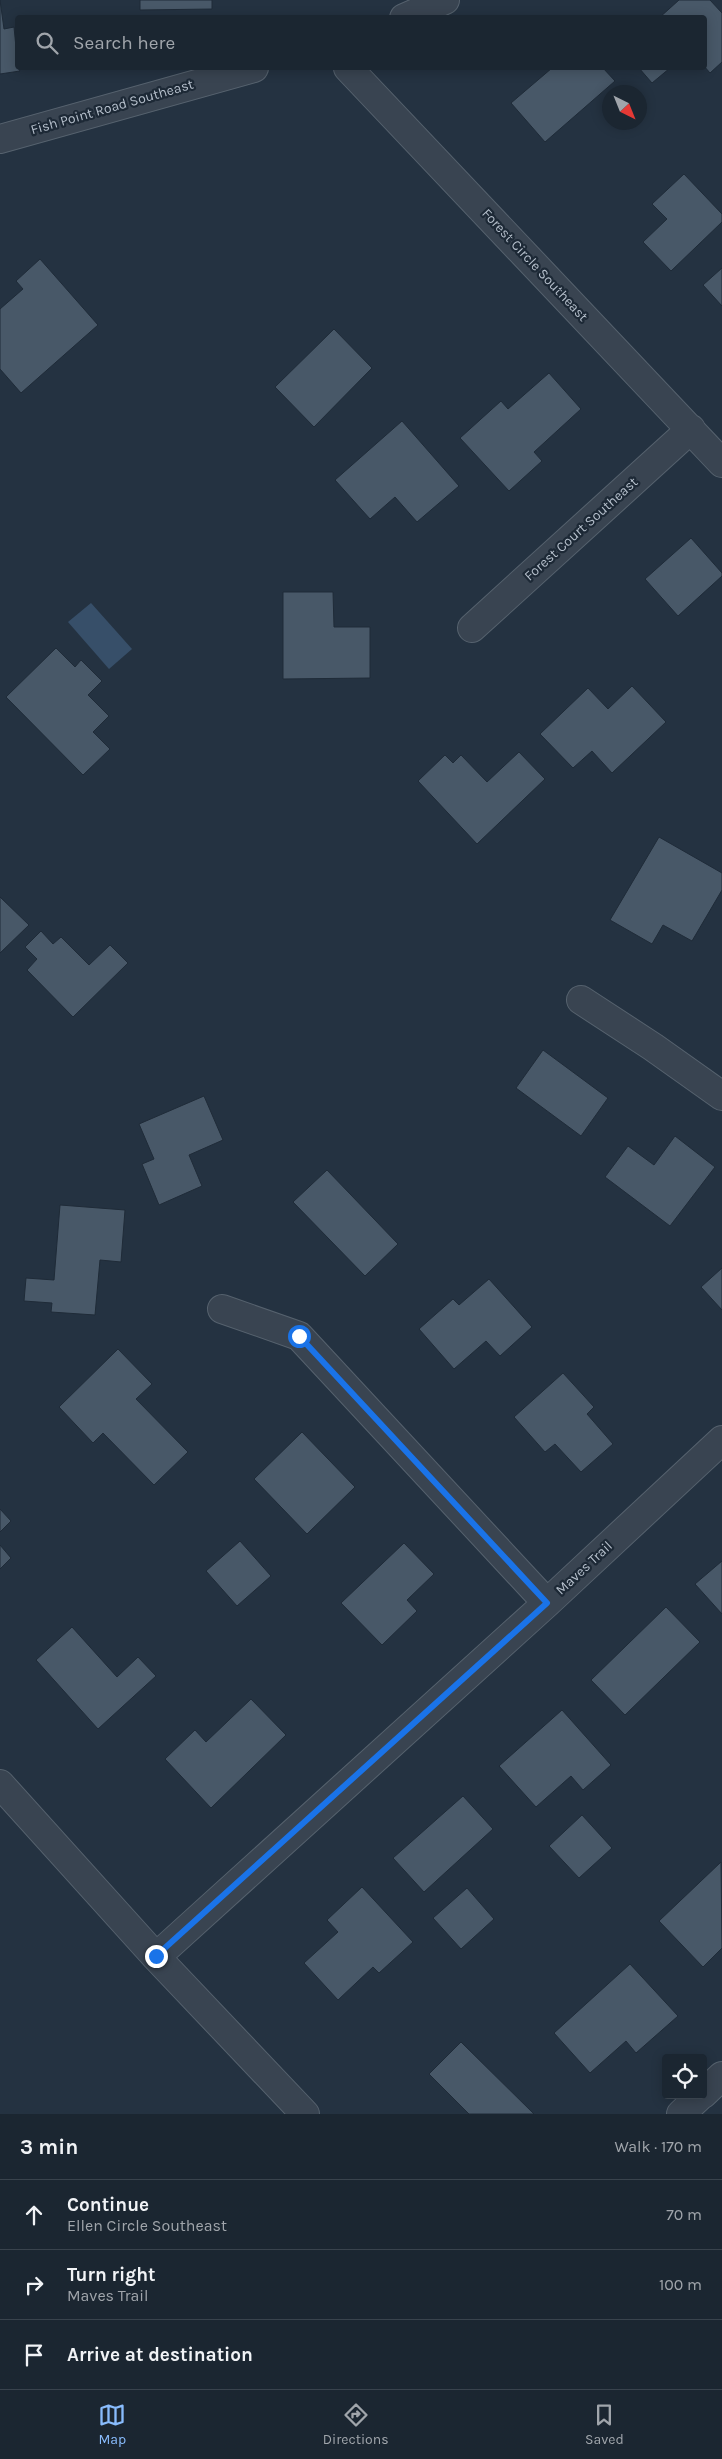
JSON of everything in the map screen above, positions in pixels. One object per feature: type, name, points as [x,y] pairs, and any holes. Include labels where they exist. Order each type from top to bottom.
[{"type":"street","points":[[411,15],[445,0]]},
{"type":"street","name":"Fish Point Road Southeast","points":[[0,139],[247,70]]},
{"type":"street","name":"Forest Circle Southeast","points":[[350,70],[722,463]]},
{"type":"street","name":"Forest Court Southeast","points":[[472,628],[691,429]]},
{"type":"street","points":[[581,1000],[653,1047],[722,1096]]},
{"type":"street","points":[[222,1309],[299,1336],[547,1603]]},
{"type":"street","name":"Maves Trail","points":[[156,1956],[547,1603],[722,1440]]},
{"type":"street","points":[[0,1784],[156,1956],[305,2114]]},
{"type":"street","points":[[707,2090],[722,2076]]},
{"type":"street","points":[[681,2114],[697,2099]]},
{"type":"water","points":[[91,603],[132,649],[109,669],[68,622]]},
{"type":"building","points":[[0,0],[4,29],[14,27],[15,70],[20,71],[0,74]]},
{"type":"building","points":[[140,0],[212,0],[212,9],[140,10]]},
{"type":"building","points":[[679,0],[710,0],[722,13],[722,62],[710,73],[707,70],[707,15],[662,15]]},
{"type":"building","points":[[550,70],[605,70],[615,81],[610,85],[602,85],[602,92],[545,142],[511,103]]},
{"type":"building","points":[[641,70],[668,70],[652,83]]},
{"type":"building","points":[[684,174],[722,214],[722,222],[671,271],[643,242],[667,219],[652,204]]},
{"type":"building","points":[[40,259],[98,325],[21,393],[0,369],[0,309],[23,289],[16,281]]},
{"type":"building","points":[[722,268],[722,306],[703,285]]},
{"type":"building","points":[[334,329],[372,368],[314,427],[275,387]]},
{"type":"building","points":[[549,373],[581,409],[534,452],[542,461],[509,491],[460,438],[501,401],[508,409]]},
{"type":"building","points":[[402,421],[459,486],[417,522],[395,497],[370,519],[335,480]]},
{"type":"building","points":[[691,538],[722,573],[722,576],[678,616],[645,579]]},
{"type":"building","points":[[283,592],[333,592],[334,627],[370,627],[370,678],[283,679]]},
{"type":"building","points":[[56,648],[75,667],[81,660],[102,681],[88,695],[109,716],[93,732],[110,749],[83,775],[6,697]]},
{"type":"building","points":[[632,686],[666,722],[612,773],[592,751],[573,768],[540,734],[588,688],[608,709]]},
{"type":"building","points":[[519,752],[545,779],[477,844],[418,781],[445,755],[453,763],[461,755],[487,782]]},
{"type":"building","points":[[659,837],[722,873],[722,890],[692,941],[663,925],[652,944],[610,920]]},
{"type":"building","points":[[0,897],[29,925],[0,953]]},
{"type":"building","points":[[41,931],[53,944],[61,937],[89,965],[110,945],[128,963],[73,1017],[27,970],[37,959],[25,947]]},
{"type":"building","points":[[543,1050],[608,1098],[581,1136],[516,1088]]},
{"type":"building","points":[[204,1096],[223,1140],[189,1155],[202,1186],[159,1205],[142,1164],[154,1159],[139,1124]]},
{"type":"building","points":[[675,1136],[715,1167],[670,1226],[605,1177],[628,1146],[654,1165]]},
{"type":"building","points":[[327,1170],[398,1244],[365,1276],[293,1202]]},
{"type":"building","points":[[60,1205],[125,1210],[121,1262],[100,1260],[95,1315],[51,1312],[52,1303],[24,1301],[26,1278],[54,1280]]},
{"type":"building","points":[[722,1268],[722,1310],[701,1287]]},
{"type":"building","points":[[489,1279],[532,1327],[500,1356],[486,1341],[454,1369],[419,1329],[453,1299],[459,1305]]},
{"type":"building","points":[[118,1349],[152,1384],[136,1399],[188,1452],[154,1485],[103,1433],[93,1443],[59,1407]]},
{"type":"building","points":[[563,1373],[594,1407],[587,1414],[613,1444],[581,1472],[555,1444],[545,1452],[514,1417]]},
{"type":"building","points":[[302,1432],[355,1487],[307,1534],[254,1479]]},
{"type":"building","points":[[0,1509],[11,1521],[0,1532]]},
{"type":"building","points":[[240,1541],[271,1576],[237,1606],[206,1571]]},
{"type":"building","points":[[404,1543],[434,1574],[407,1600],[417,1611],[382,1645],[341,1603]]},
{"type":"building","points":[[0,1545],[11,1558],[0,1569]]},
{"type":"building","points":[[722,1561],[722,1614],[695,1584]]},
{"type":"building","points":[[666,1607],[700,1642],[625,1715],[591,1680]]},
{"type":"building","points":[[72,1627],[117,1677],[138,1657],[156,1676],[98,1729],[36,1660]]},
{"type":"building","points":[[251,1699],[286,1735],[211,1808],[165,1759],[195,1730],[206,1742]]},
{"type":"building","points":[[562,1710],[611,1765],[583,1790],[571,1776],[536,1807],[499,1766]]},
{"type":"building","points":[[463,1796],[493,1829],[424,1892],[393,1858]]},
{"type":"building","points":[[582,1815],[612,1848],[579,1878],[549,1846]]},
{"type":"building","points":[[721,1862],[722,1948],[703,1967],[659,1921]]},
{"type":"building","points":[[362,1887],[413,1942],[379,1973],[373,1967],[338,2000],[304,1963],[338,1932],[327,1920]]},
{"type":"building","points":[[467,1888],[494,1919],[461,1949],[433,1918]]},
{"type":"building","points":[[630,1964],[678,2016],[636,2053],[626,2041],[590,2073],[554,2033]]},
{"type":"building","points":[[461,2042],[534,2114],[469,2114],[429,2074]]},
{"type":"route","points":[[156,1956],[547,1603],[299,1336]]}]
